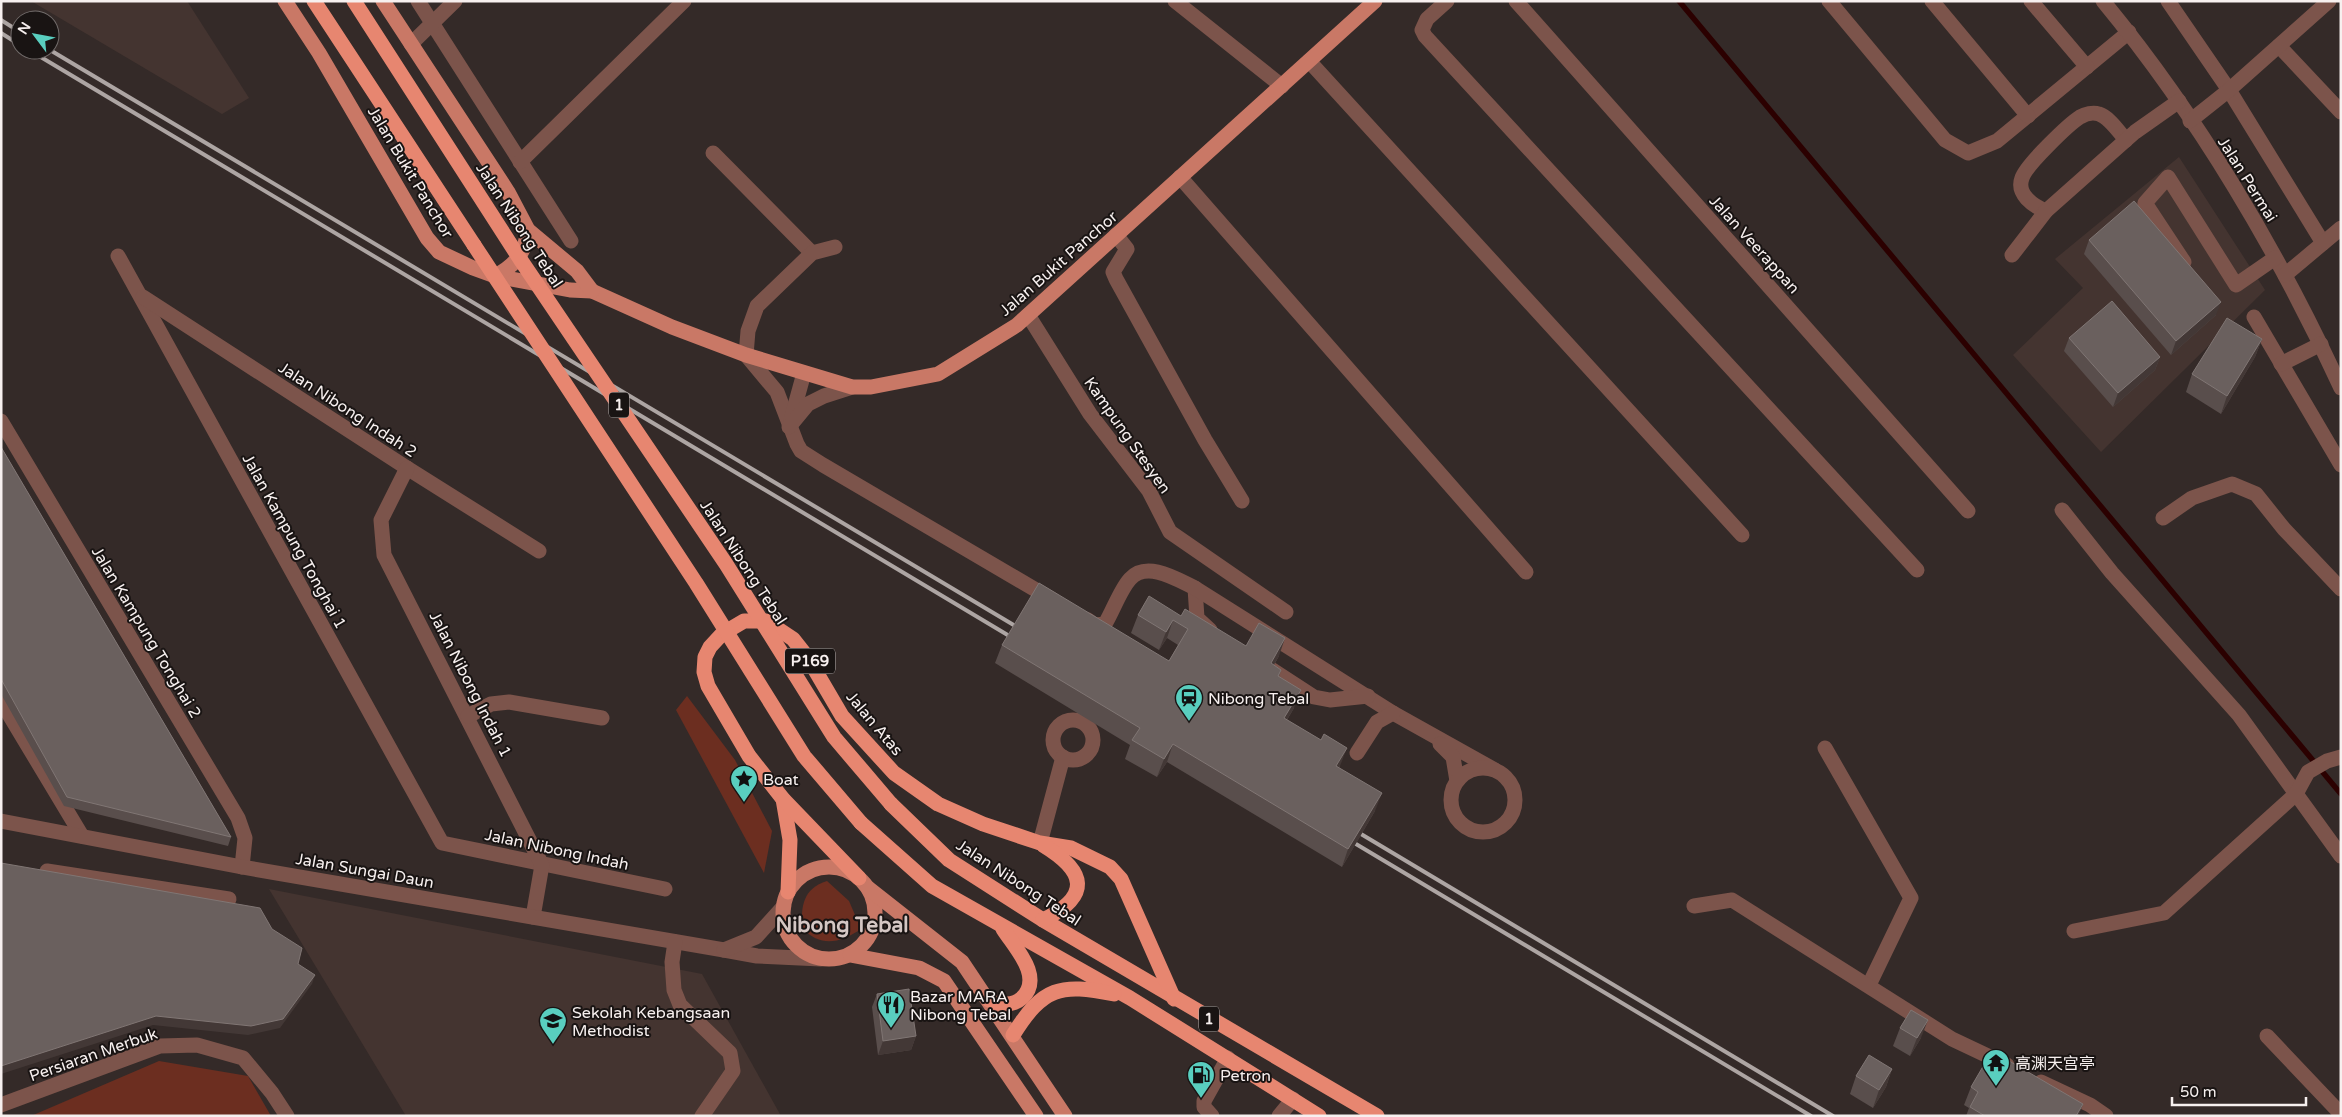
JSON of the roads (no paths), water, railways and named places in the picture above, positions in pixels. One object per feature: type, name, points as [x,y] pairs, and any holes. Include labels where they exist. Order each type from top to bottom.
[{"type":"highway","name":"1","points":[[314,1],[696,583],[804,756],[861,823],[932,886],[1130,998],[1319,1116]]},
{"type":"highway","name":"Jalan Nibong Tebal","points":[[354,1],[520,259],[726,564],[834,737],[891,804],[949,860],[1043,920],[1174,999],[1377,1116]]},
{"type":"highway","name":"Jalan Atas","points":[[863,883],[783,799],[749,756],[708,686],[704,672],[706,657],[710,647],[722,634],[744,621],[766,621],[794,639],[808,658],[842,716],[894,773],[938,804],[983,824],[1040,843]]},
{"type":"highway","name":"Jalan Atas","points":[[783,799],[790,840],[791,868],[786,899]]},
{"type":"highway","points":[[1040,843],[1056,853],[1071,868],[1078,881],[1077,895],[1062,910],[1043,920]]},
{"type":"highway","name":"P169","points":[[1040,843],[1071,848],[1110,867],[1121,879],[1174,999]]},
{"type":"highway","points":[[989,1000],[1000,1004],[1013,1004],[1027,992],[1031,983],[1031,974],[1001,926]]},
{"type":"highway","points":[[1013,1035],[1035,1004],[1064,988],[1083,988],[1130,998]]},
{"type":"main road","name":"Jalan Bukit Panchor","points":[[285,1],[319,53],[427,238],[439,252],[495,276],[570,290],[592,291],[672,328],[804,374],[852,387],[871,386],[938,374],[1018,325],[1375,1]]},
{"type":"main road","name":"Jalan Bukit Panchor","points":[[383,1],[508,192],[528,230],[577,271],[592,291]]},
{"type":"main road","points":[[495,276],[509,269],[519,258],[526,245],[528,230]]},
{"type":"main road","points":[[834,867],[848,871],[863,883],[874,902],[875,918],[871,933],[862,945],[850,954],[835,959],[820,959],[807,954],[796,945],[788,934],[784,920],[786,899],[796,881],[807,873],[821,868],[834,867]]},
{"type":"main road","name":"Jalan Atas","points":[[863,883],[962,962],[1013,1035],[1065,1116]]},
{"type":"main road","points":[[850,954],[919,968],[944,981],[1036,1116]]},
{"type":"street","points":[[418,1],[571,242]]},
{"type":"street","points":[[411,44],[455,1]]},
{"type":"street","points":[[520,162],[684,1]]},
{"type":"street","points":[[1175,1],[1282,86]]},
{"type":"street","points":[[1447,1],[1423,24],[1422,30],[1425,36],[1917,570]]},
{"type":"street","name":"Jalan Veerappan","points":[[1516,1],[1968,511]]},
{"type":"street","points":[[1829,1],[1945,140],[1968,153],[1997,141],[2129,32]]},
{"type":"street","points":[[1932,1],[2028,116]]},
{"type":"street","points":[[2031,1],[2087,67]]},
{"type":"street","name":"Jalan Permai","points":[[2103,1],[2129,32],[2179,101],[2190,121],[2244,202],[2321,344],[2341,388]]},
{"type":"street","points":[[2168,1],[2229,90],[2323,243]]},
{"type":"street","points":[[2190,121],[2229,90],[2329,1]]},
{"type":"street","points":[[2279,46],[2339,107]]},
{"type":"street","points":[[1309,61],[1742,535]]},
{"type":"street","points":[[2012,255],[2046,211],[2126,140],[2179,101]]},
{"type":"street","points":[[2046,211],[2038,208],[2025,197],[2021,189],[2022,177],[2038,156],[2080,117],[2092,113],[2099,114],[2126,140]]},
{"type":"street","points":[[713,153],[812,253]]},
{"type":"street","points":[[2194,278],[2145,203],[2168,176],[2236,285],[2275,258]]},
{"type":"street","points":[[1180,177],[1526,572]]},
{"type":"street","points":[[2285,275],[2341,228]]},
{"type":"street","points":[[1116,235],[1127,249],[1113,272],[1116,279],[1205,440],[1242,501]]},
{"type":"street","points":[[835,247],[812,253],[757,306],[748,331],[746,354],[777,392],[789,427],[801,451],[931,530],[1095,624],[1105,624],[1130,579],[1144,572],[1162,572],[1195,588],[1393,713],[1495,770],[1510,783],[1514,792],[1514,803],[1506,821],[1498,828],[1489,831],[1473,830],[1459,822],[1453,812],[1451,802],[1452,791],[1457,781],[1475,769],[1495,770]]},
{"type":"street","name":"Jalan Kampung Tonghai 1","points":[[118,256],[442,843]]},
{"type":"street","name":"Jalan Nibong Indah 2","points":[[139,294],[407,468],[539,551]]},
{"type":"street","name":"Kampung Stesyen","points":[[1028,315],[1090,414],[1149,491],[1170,532],[1286,612]]},
{"type":"street","points":[[2254,317],[2341,465]]},
{"type":"street","points":[[2281,364],[2321,344]]},
{"type":"street","points":[[789,427],[804,374]]},
{"type":"street","points":[[789,427],[808,404],[824,396],[852,387]]},
{"type":"street","name":"Jalan Kampung Tonghai 2","points":[[1,421],[238,818],[245,838],[242,867]]},
{"type":"street","name":"Jalan Nibong Indah 1","points":[[407,468],[381,520],[384,554],[468,716],[542,865]]},
{"type":"street","points":[[2163,518],[2192,498],[2232,484],[2256,494],[2284,528],[2341,590]]},
{"type":"street","points":[[2062,510],[2112,574],[2239,715],[2341,856]]},
{"type":"street","points":[[1195,588],[1196,618],[1205,627],[1222,637]]},
{"type":"street","points":[[1271,669],[1314,697],[1330,700],[1368,696]]},
{"type":"street","points":[[1,701],[82,836]]},
{"type":"street","points":[[468,716],[491,704],[509,702],[602,718]]},
{"type":"street","points":[[1357,753],[1377,722],[1393,713]]},
{"type":"street","points":[[1429,732],[1453,757],[1457,781]]},
{"type":"street","points":[[1825,748],[1911,898],[1869,985]]},
{"type":"street","points":[[1040,843],[1062,757]]},
{"type":"street","points":[[2074,931],[2164,913],[2296,794],[2308,772],[2334,759]]},
{"type":"street","name":"Jalan Sungai Daun","points":[[1,821],[242,867],[757,956],[820,959]]},
{"type":"street","name":"Jalan Nibong Indah","points":[[442,843],[665,889]]},
{"type":"street","points":[[533,917],[542,865]]},
{"type":"street","points":[[30,868],[229,899]]},
{"type":"street","points":[[724,950],[756,937],[786,899]]},
{"type":"street","points":[[1694,906],[1732,900],[1952,1039],[2090,1105],[2106,1116]]},
{"type":"street","points":[[675,942],[672,962],[674,990],[680,1005],[730,1053],[733,1071],[702,1116]]},
{"type":"street","points":[[2267,1036],[2341,1114]]},
{"type":"street","name":"Persiaran Merbuk","points":[[1,1105],[160,1046],[197,1045],[243,1058],[272,1093],[287,1116]]},
{"type":"street","points":[[1212,1116],[1204,1107],[1204,1101],[1228,1058]]},
{"type":"street","points":[[1279,1116],[1293,1099]]},
{"type":"waterway","points":[[1679,1],[2341,794]]},
{"type":"railway","points":[[1,20],[10,26]]},
{"type":"railway","points":[[1,33],[10,39]]},
{"type":"railway","points":[[60,56],[1017,627]]},
{"type":"railway","points":[[46,60],[1011,637]]},
{"type":"railway","points":[[1361,834],[1833,1116]]},
{"type":"railway","points":[[1356,844],[1811,1116]]},
{"type":"place","name":"Nibong Tebal","points":[[1189,722]]},
{"type":"place","name":"Boat","points":[[744,803]]},
{"type":"place","name":"Bazar MARA Nibong Tebal","points":[[891,1029]]},
{"type":"place","name":"Sekolah Kebangsaan Methodist","points":[[553,1045]]},
{"type":"place","name":"高渊天宫亭","points":[[1996,1087]]},
{"type":"place","name":"Petron","points":[[1201,1099]]},
{"type":"district","name":"Nibong Tebal","points":[[842,925]]}]
